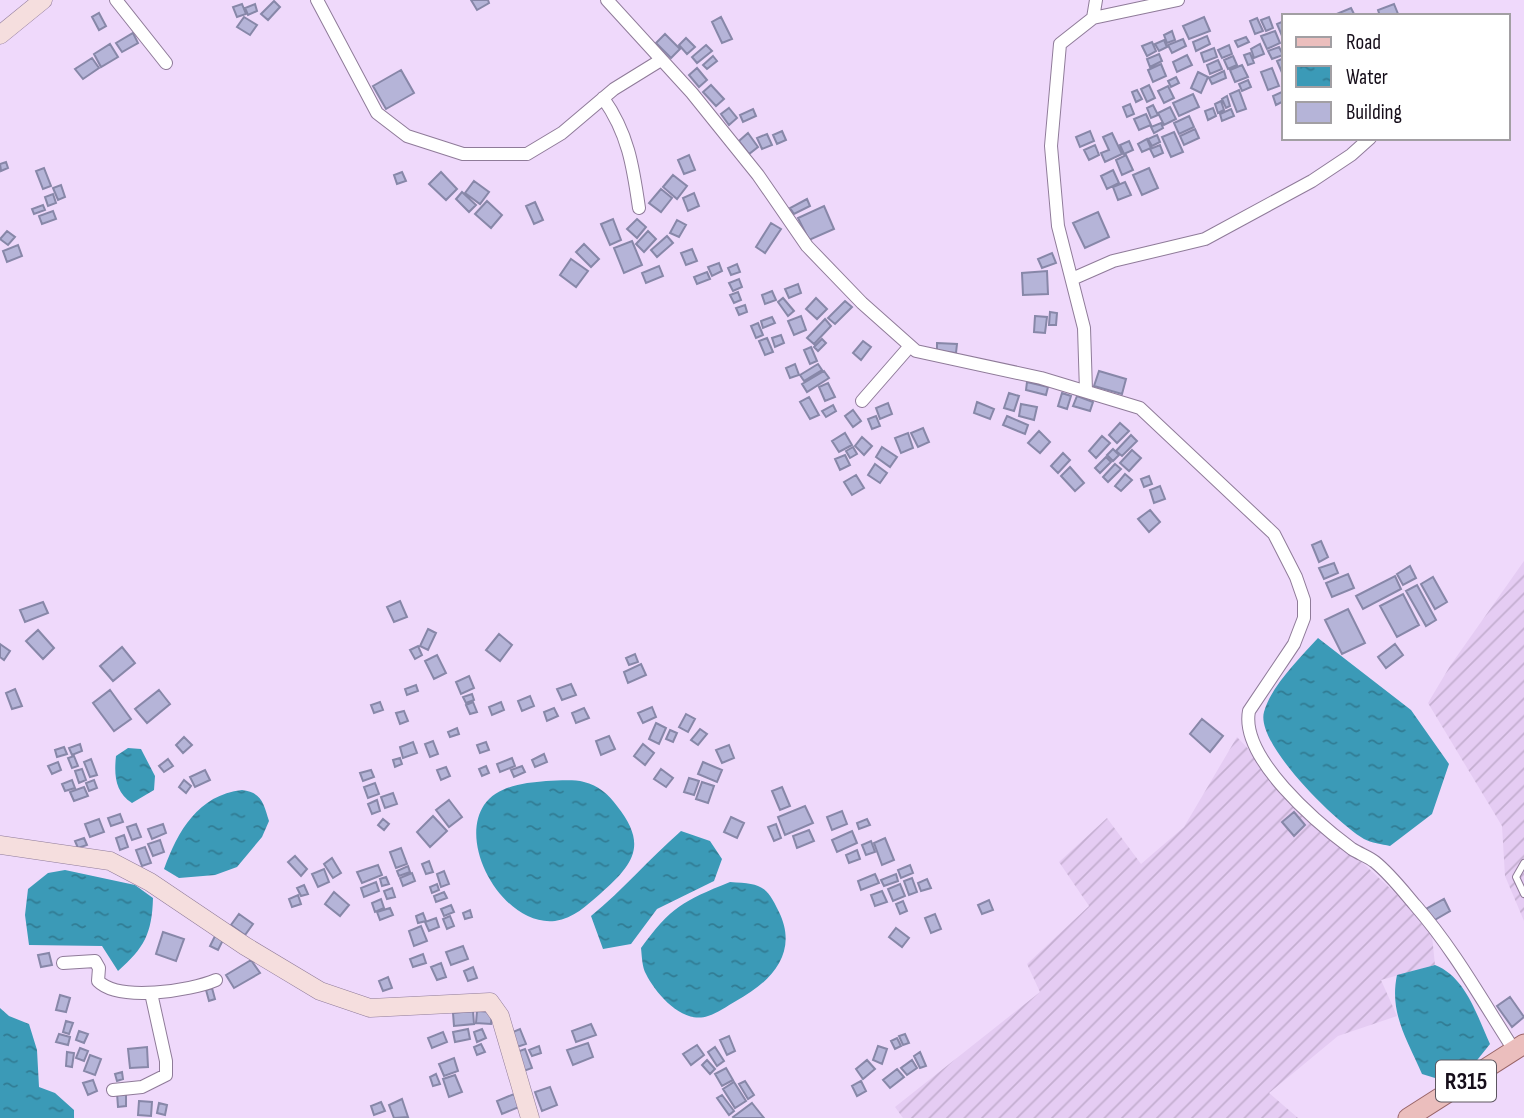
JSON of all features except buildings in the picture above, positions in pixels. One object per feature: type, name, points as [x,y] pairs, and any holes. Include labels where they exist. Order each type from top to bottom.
[{"type":"main road","name":"R315","points":[[1408,1118],[1519,1047]]},
{"type":"street","points":[[0,35],[43,0]]},
{"type":"street","points":[[116,0],[166,63]]},
{"type":"street","points":[[317,0],[377,113],[407,136],[463,154],[527,154],[562,133],[603,98],[661,60]]},
{"type":"street","points":[[607,0],[758,175],[807,246],[862,303],[916,351],[1041,378],[1140,408],[1273,534],[1296,577],[1304,600],[1304,618],[1294,644],[1249,711],[1247,723],[1253,748],[1283,788],[1316,820],[1355,851],[1374,861],[1417,906],[1519,1047]]},
{"type":"street","points":[[1093,18],[1096,0]]},
{"type":"street","points":[[1086,391],[1084,328],[1058,226],[1051,146],[1060,44],[1093,18],[1178,0]]},
{"type":"street","points":[[603,98],[620,121],[632,157],[639,208]]},
{"type":"street","points":[[1072,279],[1113,261],[1205,239],[1312,181],[1351,155],[1368,140]]},
{"type":"street","points":[[862,401],[911,346]]},
{"type":"street","points":[[0,845],[110,860],[320,991],[370,1008],[490,1002],[499,1016],[530,1118]]},
{"type":"street","points":[[63,963],[95,961],[99,968],[98,981],[102,986],[151,993],[197,988],[216,980]]},
{"type":"street","points":[[113,1090],[142,1087],[166,1075],[166,1061],[151,993]]},
{"type":"lane","points":[[1524,863],[1516,877],[1524,894]]},
{"type":"shaded area","points":[[1524,561],[1524,921],[1505,876],[1502,826],[1428,703],[1450,666]]},
{"type":"shaded area","points":[[1237,737],[1316,820],[1431,926],[1435,965],[1381,980],[1397,1016],[1338,1036],[1269,1093],[1298,1118],[903,1118],[895,1107],[1040,992],[1027,964],[1089,906],[1059,862],[1107,818],[1141,864],[1184,827]]},
{"type":"water","points":[[1318,638],[1411,710],[1449,764],[1432,814],[1390,846],[1364,839],[1318,800],[1285,762],[1272,743],[1265,726],[1264,712],[1273,692]]},
{"type":"water","points":[[128,748],[141,749],[155,776],[154,790],[132,803],[122,794],[115,770],[116,756]]},
{"type":"water","points":[[546,781],[579,781],[603,791],[627,820],[634,843],[628,863],[612,883],[579,911],[555,921],[536,919],[519,911],[503,898],[481,861],[477,841],[477,822],[490,798],[512,786]]},
{"type":"water","points":[[242,790],[258,796],[269,821],[262,837],[237,867],[215,875],[179,878],[164,869],[176,841],[192,817],[213,799]]},
{"type":"water","points":[[681,831],[710,841],[722,859],[714,881],[657,909],[631,944],[603,949],[591,916]]},
{"type":"water","points":[[65,870],[135,885],[153,898],[151,921],[145,939],[118,971],[102,946],[29,945],[25,915],[28,889],[48,873]]},
{"type":"water","points":[[730,882],[761,887],[770,896],[784,927],[786,941],[783,953],[770,975],[749,993],[712,1015],[699,1018],[689,1016],[671,1006],[656,990],[645,971],[641,948],[661,923],[679,907]]},
{"type":"water","points":[[1435,965],[1455,978],[1463,988],[1490,1044],[1470,1069],[1448,1082],[1422,1074],[1405,1037],[1395,1002],[1397,975]]},
{"type":"water","points":[[0,1008],[9,1016],[29,1024],[37,1050],[39,1087],[55,1093],[74,1110],[74,1118],[0,1118]]}]
